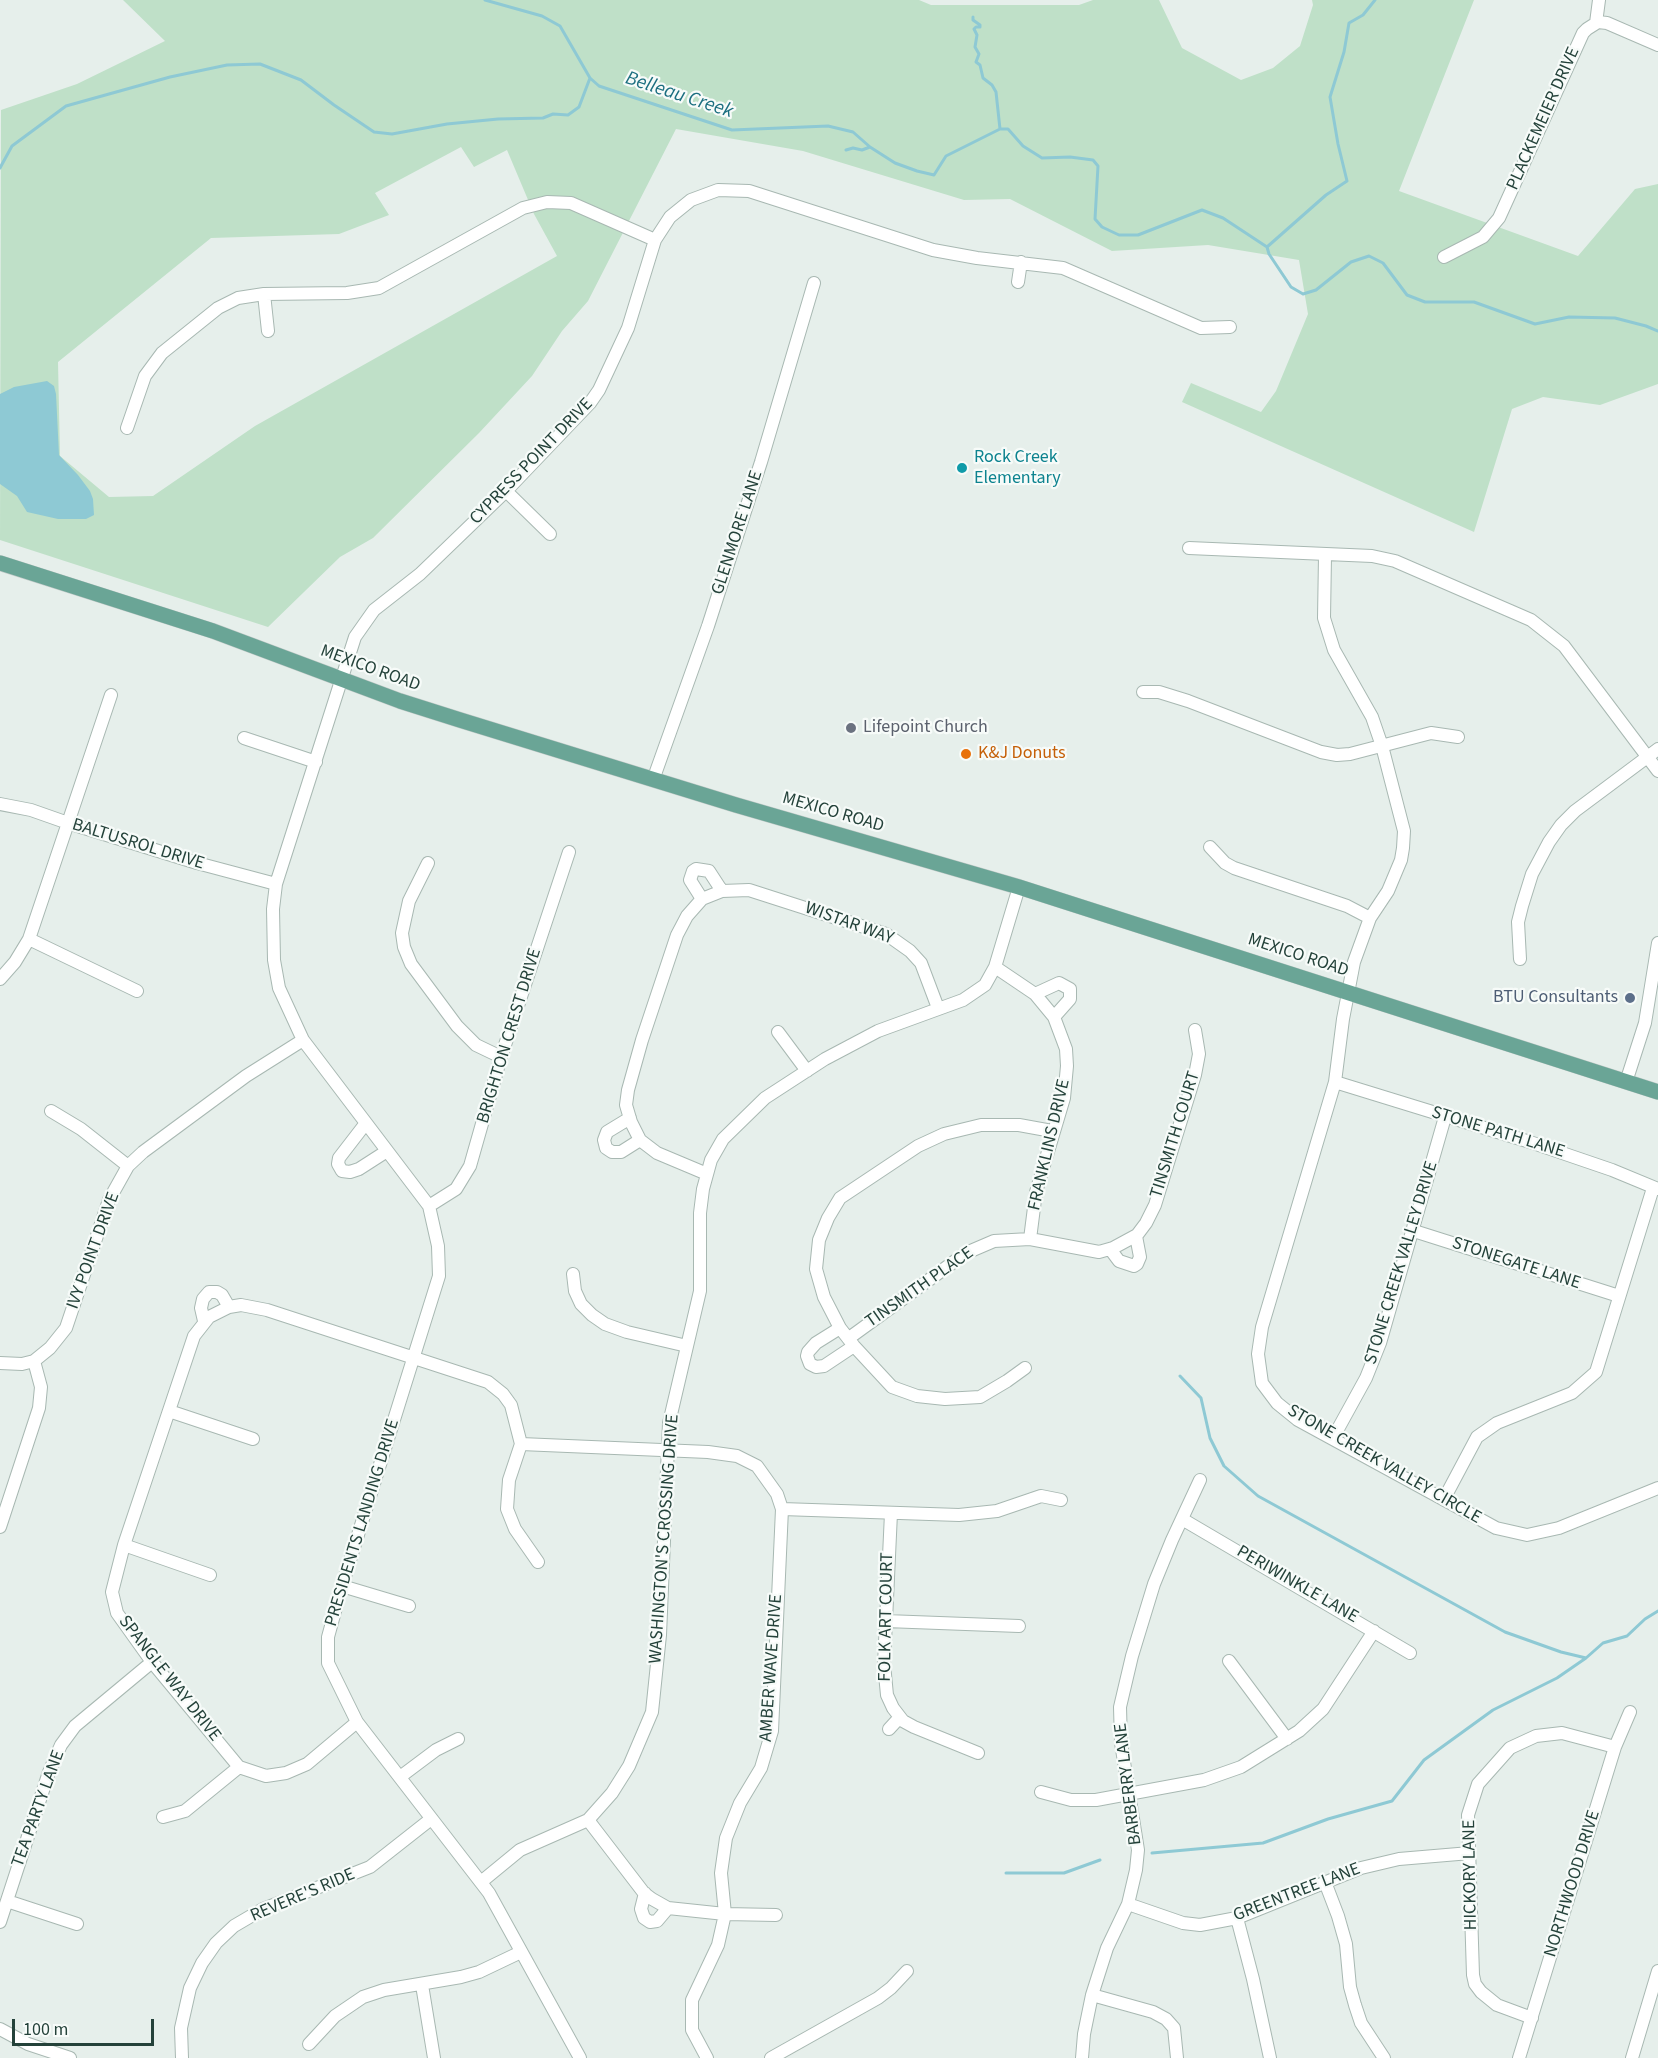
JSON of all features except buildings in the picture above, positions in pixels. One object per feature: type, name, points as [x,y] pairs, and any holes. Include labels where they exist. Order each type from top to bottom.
[{"type":"main road","name":"MEXICO ROAD","points":[[0,563],[213,631],[400,701],[653,780],[1019,887],[1658,1092]]},
{"type":"street","points":[[1599,0],[1596,23],[1621,28],[1658,45]]},
{"type":"street","name":"PLACKEMEIER DRIVE","points":[[1444,257],[1482,237],[1499,218],[1583,33],[1596,23]]},
{"type":"street","name":"CYPRESS POINT DRIVE","points":[[342,680],[355,637],[374,610],[420,574],[506,491],[576,418],[599,390],[628,328],[655,240],[670,217],[691,200],[718,190],[749,191],[933,250],[977,258],[1063,268],[1201,328],[1230,327]]},
{"type":"street","points":[[128,428],[145,376],[162,352],[218,308],[238,298],[264,294],[347,293],[379,288],[523,208],[547,202],[571,203],[655,240]]},
{"type":"street","points":[[1018,282],[1021,262]]},
{"type":"street","name":"GLENMORE LANE","points":[[653,780],[701,647],[761,462],[814,283]]},
{"type":"street","points":[[264,294],[268,331]]},
{"type":"street","points":[[506,491],[550,534]]},
{"type":"street","points":[[1189,548],[1325,556],[1372,556],[1395,561],[1531,620],[1564,646],[1653,753],[1658,771]]},
{"type":"street","name":"STONE CREEK VALLEY CIRCLE","points":[[1325,556],[1324,618],[1334,650],[1372,717],[1404,831],[1401,860],[1388,891],[1370,918],[1354,962],[1335,1082],[1262,1327],[1258,1354],[1262,1383],[1278,1403],[1298,1420],[1496,1528],[1527,1535],[1559,1528],[1658,1488]]},
{"type":"street","name":"PRESIDENTS LANDING DRIVE","points":[[342,680],[276,884],[273,909],[276,974],[279,988],[303,1040],[429,1206],[438,1246],[439,1276],[342,1586],[328,1637],[328,1663],[357,1722],[430,1819],[482,1882],[580,2058]]},
{"type":"street","points":[[1143,692],[1159,692],[1188,701],[1321,752],[1337,755],[1350,754],[1431,733],[1458,737]]},
{"type":"street","points":[[0,979],[15,962],[29,939],[111,695]]},
{"type":"street","points":[[244,738],[316,762]]},
{"type":"street","points":[[1520,959],[1518,922],[1536,866],[1549,842],[1575,811],[1653,753]]},
{"type":"street","name":"BALTUSROL DRIVE","points":[[0,804],[31,810],[68,824],[197,863],[276,884]]},
{"type":"street","points":[[1210,847],[1225,863],[1234,868],[1347,906],[1370,918]]},
{"type":"street","name":"BRIGHTON CREST DRIVE","points":[[429,1206],[456,1189],[470,1166],[501,1057],[569,852]]},
{"type":"street","points":[[428,863],[409,901],[405,916],[402,933],[407,956],[457,1026],[476,1045],[501,1057]]},
{"type":"street","points":[[707,1174],[657,1154],[640,1140],[627,1105],[628,1090],[677,935],[687,916],[702,899],[690,880],[693,871],[696,869],[709,871],[722,891]]},
{"type":"street","name":"WASHINGTON'S CROSSING DRIVE","points":[[482,1882],[520,1850],[588,1820],[612,1793],[629,1766],[652,1712],[660,1635],[669,1424],[700,1291],[700,1213],[703,1189],[711,1160],[723,1139],[765,1098],[807,1071],[854,1042],[974,994],[986,985],[995,967],[1019,887]]},
{"type":"street","name":"WISTAR WAY","points":[[702,899],[722,891],[749,890],[886,934],[910,951],[921,963],[938,1008]]},
{"type":"street","points":[[29,939],[137,991]]},
{"type":"street","points":[[1626,1082],[1645,1023],[1658,944]]},
{"type":"street","name":"FRANKLINS DRIVE","points":[[995,967],[1035,994],[1054,1017],[1066,1049],[1064,1098],[1052,1131],[1036,1192],[1030,1239]]},
{"type":"street","points":[[1035,994],[1059,983],[1070,989],[1070,999],[1054,1017]]},
{"type":"street","name":"TINSMITH COURT","points":[[1136,1236],[1155,1205],[1196,1075],[1199,1054],[1195,1030]]},
{"type":"street","points":[[778,1032],[807,1071]]},
{"type":"street","name":"IVY POINT DRIVE","points":[[34,1361],[50,1348],[66,1328],[109,1200],[128,1166],[152,1145],[246,1076],[303,1040]]},
{"type":"street","name":"STONE PATH LANE","points":[[1335,1082],[1530,1142],[1612,1170],[1656,1189]]},
{"type":"street","points":[[51,1111],[81,1129],[128,1166]]},
{"type":"street","name":"STONE CREEK VALLEY DRIVE","points":[[1333,1438],[1366,1378],[1380,1343],[1446,1117]]},
{"type":"street","points":[[630,1118],[607,1132],[604,1140],[606,1148],[612,1152],[621,1152],[640,1140]]},
{"type":"street","points":[[366,1123],[339,1158],[338,1164],[342,1171],[359,1170],[387,1151]]},
{"type":"street","points":[[1025,1368],[980,1397],[945,1400],[917,1396],[892,1387],[840,1328],[824,1297],[816,1269],[819,1240],[840,1198],[918,1146],[944,1134],[981,1125],[1019,1125],[1052,1131]]},
{"type":"street","points":[[1444,1499],[1477,1437],[1497,1423],[1572,1393],[1596,1372],[1619,1296],[1656,1189]]},
{"type":"street","name":"STONEGATE LANE","points":[[1414,1231],[1619,1296]]},
{"type":"street","points":[[1030,1239],[1099,1252],[1136,1236],[1140,1257],[1134,1266],[1119,1261],[1110,1249]]},
{"type":"street","name":"TINSMITH PLACE","points":[[840,1328],[816,1343],[808,1352],[810,1364],[816,1367],[824,1366],[839,1358],[851,1342],[966,1253],[994,1241],[1030,1239]]},
{"type":"street","points":[[573,1274],[575,1291],[581,1304],[605,1324],[627,1332],[687,1346]]},
{"type":"street","name":"SPANGLE WAY DRIVE","points":[[239,1767],[152,1662],[117,1612],[112,1592],[124,1545],[194,1336],[204,1321],[201,1308],[203,1299],[209,1293],[217,1292],[222,1295],[229,1307],[241,1305],[267,1310],[488,1382],[512,1405],[521,1444]]},
{"type":"street","points":[[204,1321],[229,1307]]},
{"type":"street","points":[[0,1363],[22,1364],[34,1361],[41,1387],[39,1408],[0,1527]]},
{"type":"street","points":[[169,1411],[253,1439]]},
{"type":"street","points":[[521,1444],[509,1480],[507,1509],[515,1529],[538,1562]]},
{"type":"street","name":"AMBER WAVE DRIVE","points":[[521,1444],[724,1453],[758,1466],[777,1494],[782,1509],[771,1731],[761,1768],[740,1803],[726,1838],[721,1873],[725,1914],[718,1945],[692,2000],[692,2030],[707,2058]]},
{"type":"street","name":"BARBERRY LANE","points":[[1082,2058],[1092,1995],[1107,1948],[1128,1904],[1136,1870],[1137,1850],[1121,1743],[1120,1707],[1132,1656],[1154,1584],[1163,1559],[1200,1480]]},
{"type":"street","points":[[782,1509],[959,1515],[997,1511],[1041,1496],[1061,1500]]},
{"type":"street","name":"FOLK ART COURT","points":[[891,1513],[884,1664],[887,1695],[900,1717],[921,1732],[978,1753]]},
{"type":"street","name":"PERIWINKLE LANE","points":[[1182,1519],[1410,1653]]},
{"type":"street","points":[[124,1545],[210,1575]]},
{"type":"street","points":[[342,1586],[410,1606]]},
{"type":"street","points":[[886,1621],[1019,1626]]},
{"type":"street","points":[[1041,1792],[1071,1800],[1096,1800],[1204,1780],[1241,1767],[1287,1739],[1323,1709],[1374,1631]]},
{"type":"street","points":[[1229,1661],[1287,1739]]},
{"type":"street","name":"TEA PARTY LANE","points":[[0,1922],[49,1772],[61,1745],[75,1726],[152,1662]]},
{"type":"street","name":"NORTHWOOD DRIVE","points":[[1519,2058],[1615,1747],[1630,1712]]},
{"type":"street","points":[[889,1729],[900,1717]]},
{"type":"street","points":[[163,1817],[184,1811],[239,1767],[266,1776],[286,1773],[307,1764],[357,1722]]},
{"type":"street","name":"HICKORY LANE","points":[[1532,2018],[1497,2005],[1475,1984],[1468,1815],[1478,1784],[1510,1748],[1536,1736],[1562,1733],[1615,1747]]},
{"type":"street","points":[[400,1777],[436,1750],[458,1739]]},
{"type":"street","name":"REVERE'S RIDE","points":[[182,2058],[181,2028],[190,1988],[202,1963],[216,1943],[234,1926],[263,1909],[370,1867],[430,1819]]},
{"type":"street","points":[[588,1820],[645,1893],[668,1908],[725,1914],[776,1915]]},
{"type":"street","name":"GREENTREE LANE","points":[[1128,1904],[1183,1923],[1200,1925],[1237,1918],[1361,1868],[1399,1859],[1470,1853]]},
{"type":"street","points":[[1325,1882],[1346,1944],[1350,1987],[1361,2023],[1384,2058]]},
{"type":"street","points":[[645,1893],[641,1909],[644,1918],[650,1922],[657,1922],[668,1908]]},
{"type":"street","points":[[7,1901],[77,1924]]},
{"type":"street","points":[[1237,1918],[1270,2058]]},
{"type":"street","points":[[309,2044],[335,2016],[363,1997],[384,1990],[479,1972],[521,1952]]},
{"type":"street","points":[[771,2058],[878,1998],[907,1971]]},
{"type":"street","points":[[1632,2058],[1658,1971]]},
{"type":"street","points":[[423,1984],[434,2058]]},
{"type":"street","points":[[1092,1995],[1152,2012],[1166,2019],[1174,2028],[1177,2058]]},
{"type":"street","points":[[0,2029],[28,2044],[70,2058]]},
{"type":"green space","points":[[123,0],[919,0],[931,5],[1079,5],[1093,0],[1159,0],[1182,48],[1241,80],[1273,68],[1300,46],[1313,5],[1312,0],[1474,0],[1399,191],[1578,256],[1635,189],[1658,184],[1658,384],[1600,405],[1543,397],[1512,409],[1474,532],[1182,402],[1191,383],[1261,412],[1276,391],[1308,314],[1299,260],[1208,245],[1112,251],[1010,199],[964,200],[803,151],[676,129],[588,301],[562,331],[532,376],[479,433],[373,538],[340,557],[268,627],[0,540],[1,110],[77,84],[165,41]],"holes":[[[461,147],[474,167],[507,150],[534,214],[557,256],[255,426],[153,496],[109,497],[60,456],[58,362],[211,238],[339,234],[389,215],[375,193]]]},
{"type":"water","points":[[47,381],[54,386],[56,394],[59,455],[78,475],[93,499],[94,515],[86,519],[58,519],[27,512],[17,496],[0,484],[0,394],[14,387]]},
{"type":"waterway","name":"Belleau Creek","points":[[485,0],[542,16],[560,26],[590,78],[599,86],[732,130],[828,126],[853,132],[870,147],[895,163],[934,175],[946,156],[1000,129],[1008,129],[1023,146],[1042,158],[1070,157],[1093,160],[1098,166],[1095,219],[1102,227],[1119,235],[1138,235],[1202,210],[1223,218],[1267,247],[1269,254],[1291,287],[1303,294],[1316,290],[1351,262],[1369,256],[1383,263],[1407,295],[1425,302],[1474,302],[1535,324],[1569,317],[1615,318],[1658,331]]},
{"type":"waterway","points":[[1267,247],[1326,195],[1347,181],[1330,97],[1344,52],[1349,23],[1363,15],[1375,0]]},
{"type":"waterway","points":[[973,17],[973,20],[980,25],[974,29],[977,35],[975,47],[979,54],[976,62],[980,65],[983,78],[992,85],[996,92],[1000,129]]},
{"type":"waterway","points":[[0,168],[12,146],[66,106],[170,77],[227,65],[260,64],[301,80],[374,132],[392,134],[447,124],[498,119],[543,118],[553,114],[568,115],[579,107],[590,78]]},
{"type":"waterway","points":[[846,150],[853,148],[862,150],[870,147]]},
{"type":"waterway","points":[[1180,1376],[1201,1398],[1210,1438],[1224,1466],[1258,1496],[1505,1632],[1561,1652],[1586,1658]]},
{"type":"waterway","points":[[1152,1853],[1263,1843],[1328,1819],[1392,1801],[1424,1760],[1493,1710],[1557,1678],[1603,1643],[1627,1636],[1645,1619],[1658,1611]]},
{"type":"waterway","points":[[1006,1873],[1064,1873],[1100,1860]]},
{"type":"place","name":"Rock Creek Elementary","points":[[962,468]]},
{"type":"place","name":"Lifepoint Church","points":[[851,728]]},
{"type":"place","name":"K&J Donuts","points":[[966,754]]},
{"type":"place","name":"BTU Consultants","points":[[1630,998]]}]
